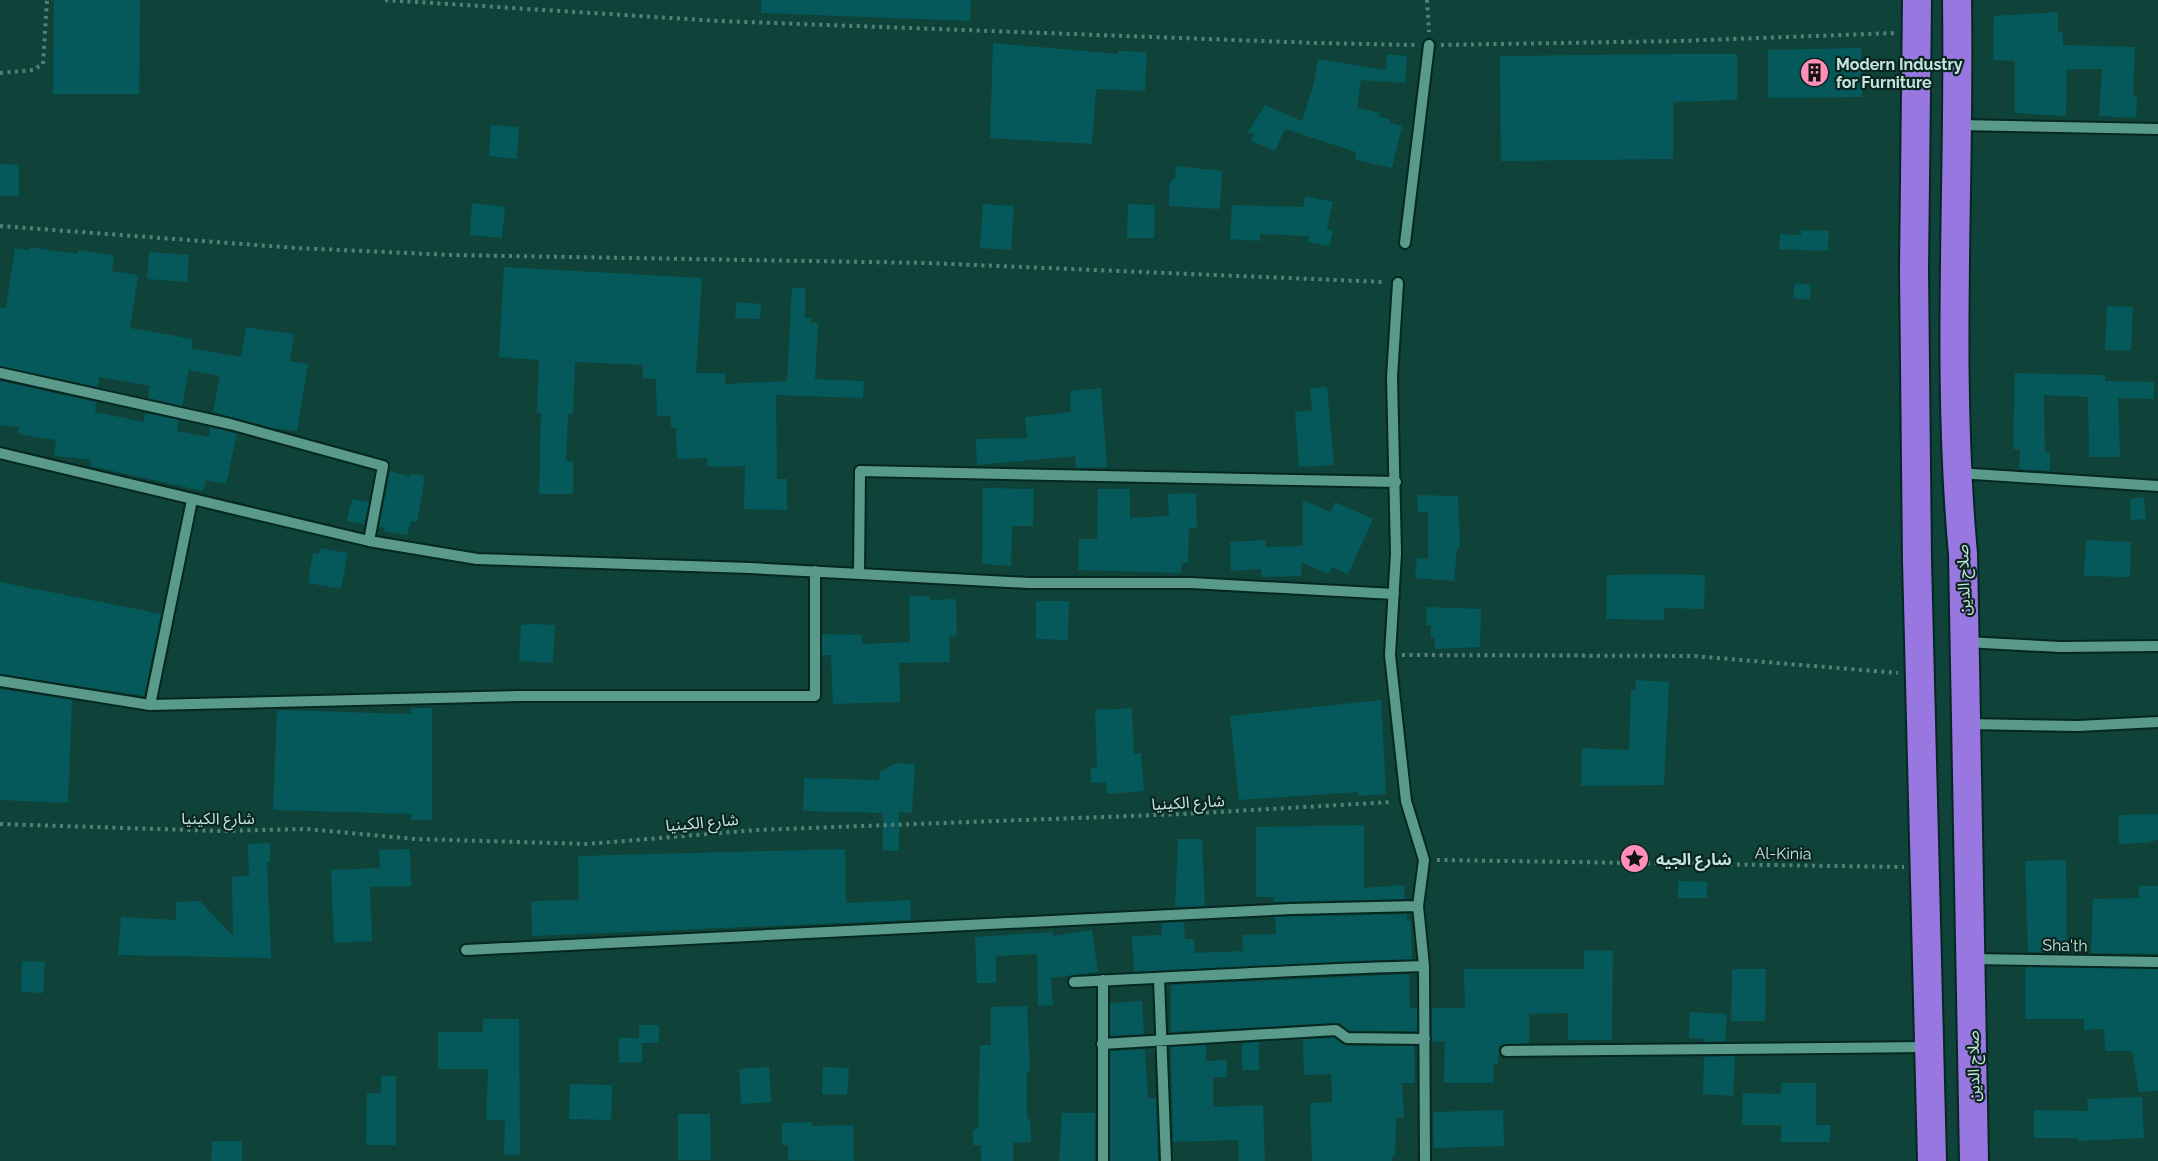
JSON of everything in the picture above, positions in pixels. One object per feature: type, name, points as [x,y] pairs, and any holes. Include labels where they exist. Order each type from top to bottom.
[{"type":"highway","points":[[1917,0],[1914,269],[1920,675],[1931,1047],[1932,1161]]},
{"type":"highway","name":"صلاح الدين","points":[[1957,0],[1959,125],[1955,472],[1963,554],[1974,1161]]},
{"type":"highway","points":[[1918,546],[1923,555],[1933,560],[1942,556],[1963,554]]},
{"type":"street","points":[[1405,243],[1429,45]]},
{"type":"street","points":[[1959,125],[2158,129]]},
{"type":"street","points":[[1398,283],[1392,377],[1396,482],[1394,594],[1390,655],[1406,801],[1424,860],[1418,906],[1424,966],[1425,1161]]},
{"type":"street","points":[[0,374],[230,424],[383,466],[369,541]]},
{"type":"street","points":[[0,453],[369,541],[477,559],[1029,583],[1191,583],[1394,594]]},
{"type":"street","points":[[859,574],[860,471],[1396,482]]},
{"type":"street","points":[[1955,472],[2158,486]]},
{"type":"street","points":[[150,705],[192,500]]},
{"type":"street","points":[[0,681],[150,705],[521,696],[815,696],[814,572]]},
{"type":"street","points":[[1964,642],[2060,647],[2158,646]]},
{"type":"street","points":[[1966,724],[2078,726],[2158,722]]},
{"type":"street","points":[[466,950],[1291,909],[1418,906]]},
{"type":"street","name":"Sha'th","points":[[1971,959],[2158,962]]},
{"type":"street","points":[[1074,982],[1159,980],[1315,969],[1424,966]]},
{"type":"street","points":[[1103,980],[1103,1161]]},
{"type":"street","points":[[1159,980],[1166,1161]]},
{"type":"street","points":[[1102,1044],[1336,1030],[1347,1038],[1425,1039]]},
{"type":"street","points":[[1506,1051],[1931,1047]]},
{"type":"path","points":[[0,73],[33,70],[43,64],[47,0]]},
{"type":"path","points":[[385,0],[719,21],[1316,43],[1429,45],[1686,40],[1917,32]]},
{"type":"path","points":[[1427,0],[1429,45]]},
{"type":"path","points":[[0,226],[296,248],[440,254],[926,263],[1398,283]]},
{"type":"path","points":[[1390,655],[1694,656],[1920,675]]},
{"type":"path","name":"شارع الكينيا","points":[[0,824],[220,831],[307,829],[415,839],[587,844],[757,830],[1182,814],[1406,801]]},
{"type":"path","name":"Al-Kinia","points":[[1424,860],[1925,868]]},
{"type":"building","points":[[54,0],[140,0],[139,94],[53,94]]},
{"type":"building","points":[[761,0],[971,0],[970,21],[761,13]]},
{"type":"building","points":[[2058,12],[2058,32],[2063,32],[2063,45],[2135,47],[2133,95],[2137,96],[2136,118],[2099,116],[2102,69],[2067,69],[2066,116],[2015,113],[2015,61],[1993,60],[1994,16]]},
{"type":"building","points":[[993,43],[1118,54],[1118,51],[1147,52],[1145,91],[1096,89],[1092,144],[990,138]]},
{"type":"building","name":"Modern Industry for Furniture","points":[[1861,48],[1862,97],[1768,98],[1768,50]]},
{"type":"building","points":[[1387,54],[1407,56],[1405,83],[1361,80],[1357,108],[1380,113],[1379,117],[1390,119],[1389,123],[1402,126],[1392,168],[1355,160],[1356,152],[1285,129],[1275,151],[1251,141],[1254,134],[1248,132],[1265,105],[1302,121],[1314,83],[1318,59],[1386,70]]},
{"type":"building","points":[[1737,54],[1737,100],[1673,102],[1673,159],[1501,161],[1500,56]]},
{"type":"building","points":[[491,125],[519,127],[517,159],[489,156]]},
{"type":"building","points":[[0,164],[19,165],[19,196],[0,196]]},
{"type":"building","points":[[1176,166],[1222,171],[1220,209],[1169,206],[1169,184],[1175,178]]},
{"type":"building","points":[[1305,196],[1333,202],[1327,229],[1333,231],[1329,246],[1308,242],[1309,236],[1260,234],[1260,241],[1230,239],[1232,205],[1303,207]]},
{"type":"building","points":[[472,203],[505,207],[502,238],[470,235]]},
{"type":"building","points":[[983,204],[1014,206],[1011,250],[980,248]]},
{"type":"building","points":[[1128,204],[1155,205],[1154,238],[1127,238]]},
{"type":"building","points":[[1801,230],[1829,231],[1828,251],[1779,249],[1780,234],[1801,235]]},
{"type":"building","points":[[30,247],[77,254],[78,250],[114,255],[112,271],[138,275],[130,328],[193,339],[191,348],[241,357],[246,327],[294,334],[290,361],[308,364],[297,431],[272,428],[213,412],[220,376],[189,370],[182,406],[148,398],[150,386],[99,377],[98,387],[0,366],[0,307],[6,308],[15,248],[29,250]]},
{"type":"building","points":[[149,252],[189,255],[187,282],[147,279]]},
{"type":"building","points":[[504,267],[702,278],[696,373],[725,373],[725,384],[787,381],[792,288],[805,288],[805,318],[811,318],[811,323],[818,323],[815,379],[864,381],[863,398],[776,395],[777,479],[787,479],[787,510],[744,509],[745,466],[708,467],[707,458],[677,459],[676,428],[671,428],[671,416],[657,416],[656,379],[643,379],[643,365],[575,362],[573,414],[568,414],[566,461],[573,461],[573,494],[539,494],[541,413],[537,413],[539,360],[499,357]]},
{"type":"building","points":[[1795,283],[1811,285],[1810,300],[1793,298]]},
{"type":"building","points":[[737,302],[761,304],[760,319],[735,318]]},
{"type":"building","points":[[2107,306],[2133,307],[2131,351],[2105,350]]},
{"type":"building","points":[[2015,373],[2105,375],[2105,381],[2154,382],[2154,399],[2118,398],[2120,457],[2089,457],[2088,397],[2044,395],[2045,452],[2050,452],[2050,471],[2019,469],[2020,449],[2013,449]]},
{"type":"building","points":[[0,381],[96,402],[95,412],[144,422],[145,413],[179,420],[177,431],[209,437],[210,427],[237,434],[226,484],[206,480],[203,491],[90,466],[92,460],[54,456],[56,440],[18,434],[19,427],[0,425]]},
{"type":"building","points":[[1327,387],[1334,465],[1299,467],[1295,412],[1312,410],[1310,388]]},
{"type":"building","points":[[1101,388],[1107,467],[1076,468],[1075,456],[977,465],[976,439],[1027,438],[1025,417],[1071,412],[1070,391]]},
{"type":"building","points":[[390,471],[410,477],[411,473],[425,476],[417,522],[411,521],[407,535],[384,531],[385,528],[379,527]]},
{"type":"building","points":[[983,488],[1034,489],[1033,526],[1012,526],[1011,566],[982,564]]},
{"type":"building","points":[[1098,489],[1130,489],[1130,518],[1169,516],[1168,494],[1196,493],[1197,528],[1189,528],[1188,563],[1182,563],[1181,573],[1078,570],[1079,539],[1097,539]]},
{"type":"building","points":[[1417,495],[1458,496],[1460,548],[1457,548],[1454,581],[1415,578],[1417,558],[1428,559],[1428,512],[1418,512]]},
{"type":"building","points":[[2144,497],[2146,519],[2131,520],[2130,499]]},
{"type":"building","points":[[352,499],[369,502],[364,524],[347,521]]},
{"type":"building","points":[[1303,500],[1331,512],[1335,502],[1373,519],[1348,574],[1332,567],[1328,574],[1301,562],[1301,576],[1262,577],[1261,569],[1231,571],[1230,542],[1265,540],[1266,547],[1303,546]]},
{"type":"building","points":[[2086,540],[2131,542],[2130,577],[2084,576]]},
{"type":"building","points":[[320,548],[348,553],[341,589],[308,583],[313,553],[319,554]]},
{"type":"building","points":[[1607,575],[1705,575],[1704,609],[1664,608],[1664,620],[1606,619]]},
{"type":"building","points":[[0,582],[161,614],[144,696],[0,674]]},
{"type":"building","points":[[909,596],[930,596],[930,600],[956,599],[957,635],[949,636],[950,662],[899,663],[900,702],[833,704],[831,655],[822,655],[822,634],[862,635],[862,644],[910,642]]},
{"type":"building","points":[[1036,601],[1069,601],[1068,640],[1036,639]]},
{"type":"building","points":[[1427,607],[1481,609],[1480,647],[1435,649],[1435,637],[1431,637],[1431,626],[1426,625]]},
{"type":"building","points":[[521,625],[555,625],[553,663],[519,661]]},
{"type":"building","points":[[1636,680],[1669,682],[1664,785],[1581,786],[1582,748],[1629,750],[1631,690],[1635,691]]},
{"type":"building","points":[[0,689],[72,700],[68,803],[0,800]]},
{"type":"building","points":[[1381,700],[1386,794],[1358,796],[1357,792],[1239,800],[1230,716]]},
{"type":"building","points":[[411,708],[432,708],[432,820],[411,820],[411,814],[273,810],[277,710],[411,714]]},
{"type":"building","points":[[1132,708],[1134,754],[1141,753],[1144,791],[1107,794],[1106,782],[1091,783],[1091,768],[1097,767],[1095,710]]},
{"type":"building","points":[[896,763],[915,764],[912,813],[899,812],[899,851],[883,851],[883,813],[803,811],[804,778],[879,780],[880,772]]},
{"type":"building","points":[[2158,814],[2158,840],[2119,844],[2119,815]]},
{"type":"building","points":[[1364,825],[1364,888],[1404,885],[1405,899],[1274,902],[1274,897],[1256,897],[1256,827]]},
{"type":"building","points":[[1178,839],[1202,839],[1205,906],[1175,907]]},
{"type":"building","points":[[270,843],[270,862],[267,862],[271,958],[118,955],[121,917],[176,920],[176,902],[200,901],[233,936],[232,877],[249,875],[248,844]]},
{"type":"building","points":[[410,849],[411,886],[370,887],[372,941],[334,943],[331,870],[380,868],[379,850]]},
{"type":"building","points":[[845,849],[846,903],[910,900],[911,920],[532,936],[531,901],[579,900],[578,856]]},
{"type":"building","points":[[2066,860],[2067,953],[2028,952],[2025,861]]},
{"type":"building","points":[[1678,881],[1707,882],[1707,898],[1678,898]]},
{"type":"building","points":[[2139,886],[2158,886],[2158,954],[2091,953],[2093,899],[2139,898]]},
{"type":"building","points":[[1407,914],[1407,921],[1411,921],[1412,959],[1134,972],[1132,936],[1162,935],[1161,923],[1184,922],[1185,939],[1194,939],[1195,953],[1243,951],[1242,935],[1276,934],[1275,917]]},
{"type":"building","points":[[1092,930],[1098,972],[1051,978],[1053,1005],[1038,1006],[1037,954],[996,956],[996,983],[977,983],[975,937],[1053,932],[1053,936]]},
{"type":"building","points":[[1584,950],[1613,951],[1612,1040],[1568,1040],[1568,1013],[1529,1014],[1529,1043],[1499,1046],[1498,1064],[1494,1064],[1493,1083],[1444,1083],[1445,1041],[1432,1042],[1432,1008],[1465,1008],[1464,969],[1584,969]]},
{"type":"building","points":[[22,961],[45,962],[43,993],[21,992]]},
{"type":"building","points":[[2028,967],[2158,969],[2158,1091],[2139,1092],[2132,1051],[2105,1051],[2104,1029],[2084,1030],[2084,1019],[2025,1019],[2025,970]]},
{"type":"building","points":[[1732,969],[1766,969],[1765,1021],[1731,1021]]},
{"type":"building","points":[[1409,974],[1410,1008],[1417,1008],[1417,1031],[1349,1031],[1336,1023],[1171,1032],[1171,985]]},
{"type":"building","points":[[1142,1001],[1144,1034],[1110,1036],[1110,1003]]},
{"type":"building","points":[[1027,1006],[1030,1071],[1027,1072],[1027,1119],[1030,1119],[1031,1142],[1013,1143],[1013,1161],[981,1161],[981,1145],[973,1145],[973,1129],[978,1129],[980,1045],[991,1045],[991,1007]]},
{"type":"building","points":[[1690,1012],[1727,1014],[1725,1041],[1705,1042],[1705,1039],[1689,1038]]},
{"type":"building","points":[[483,1019],[519,1019],[520,1155],[504,1154],[505,1120],[486,1120],[488,1069],[438,1069],[438,1032],[483,1032]]},
{"type":"building","points":[[639,1025],[659,1025],[659,1043],[642,1043],[642,1062],[619,1063],[619,1038],[639,1038]]},
{"type":"building","points":[[1334,1038],[1347,1046],[1414,1046],[1415,1083],[1402,1083],[1404,1117],[1396,1118],[1395,1156],[1392,1156],[1392,1161],[1312,1161],[1310,1103],[1332,1102],[1331,1074],[1304,1075],[1303,1039]]},
{"type":"building","points":[[1259,1042],[1259,1070],[1242,1070],[1242,1043]]},
{"type":"building","points":[[1206,1045],[1206,1061],[1227,1060],[1227,1077],[1213,1077],[1213,1107],[1263,1105],[1265,1161],[1239,1161],[1238,1140],[1173,1142],[1171,1047]]},
{"type":"building","points":[[1145,1049],[1148,1098],[1156,1098],[1158,1161],[1110,1161],[1110,1051]]},
{"type":"building","points":[[1735,1056],[1733,1096],[1703,1094],[1704,1057]]},
{"type":"building","points":[[769,1067],[771,1102],[741,1104],[739,1069]]},
{"type":"building","points":[[823,1067],[849,1068],[847,1095],[822,1094]]},
{"type":"building","points":[[381,1076],[396,1076],[396,1145],[366,1145],[367,1093],[381,1093]]},
{"type":"building","points":[[1781,1083],[1816,1083],[1816,1125],[1830,1125],[1830,1142],[1781,1142],[1781,1125],[1742,1125],[1743,1093],[1781,1094]]},
{"type":"building","points":[[570,1084],[612,1085],[611,1120],[569,1119]]},
{"type":"building","points":[[2142,1097],[2144,1138],[2077,1141],[2077,1138],[2034,1138],[2034,1110],[2088,1111],[2087,1099]]},
{"type":"building","points":[[1503,1110],[1504,1146],[1434,1148],[1433,1112]]},
{"type":"building","points":[[1062,1113],[1095,1113],[1095,1161],[1059,1161]]},
{"type":"building","points":[[678,1114],[710,1114],[711,1160],[678,1160]]},
{"type":"building","points":[[812,1122],[812,1126],[853,1125],[854,1161],[788,1160],[788,1145],[782,1145],[782,1123]]},
{"type":"building","points":[[212,1141],[242,1141],[242,1161],[211,1161]]},
{"type":"place","name":"Modern Industry for Furniture","points":[[1815,73]]},
{"type":"place","name":"شارع الجيه","points":[[1635,859]]}]
